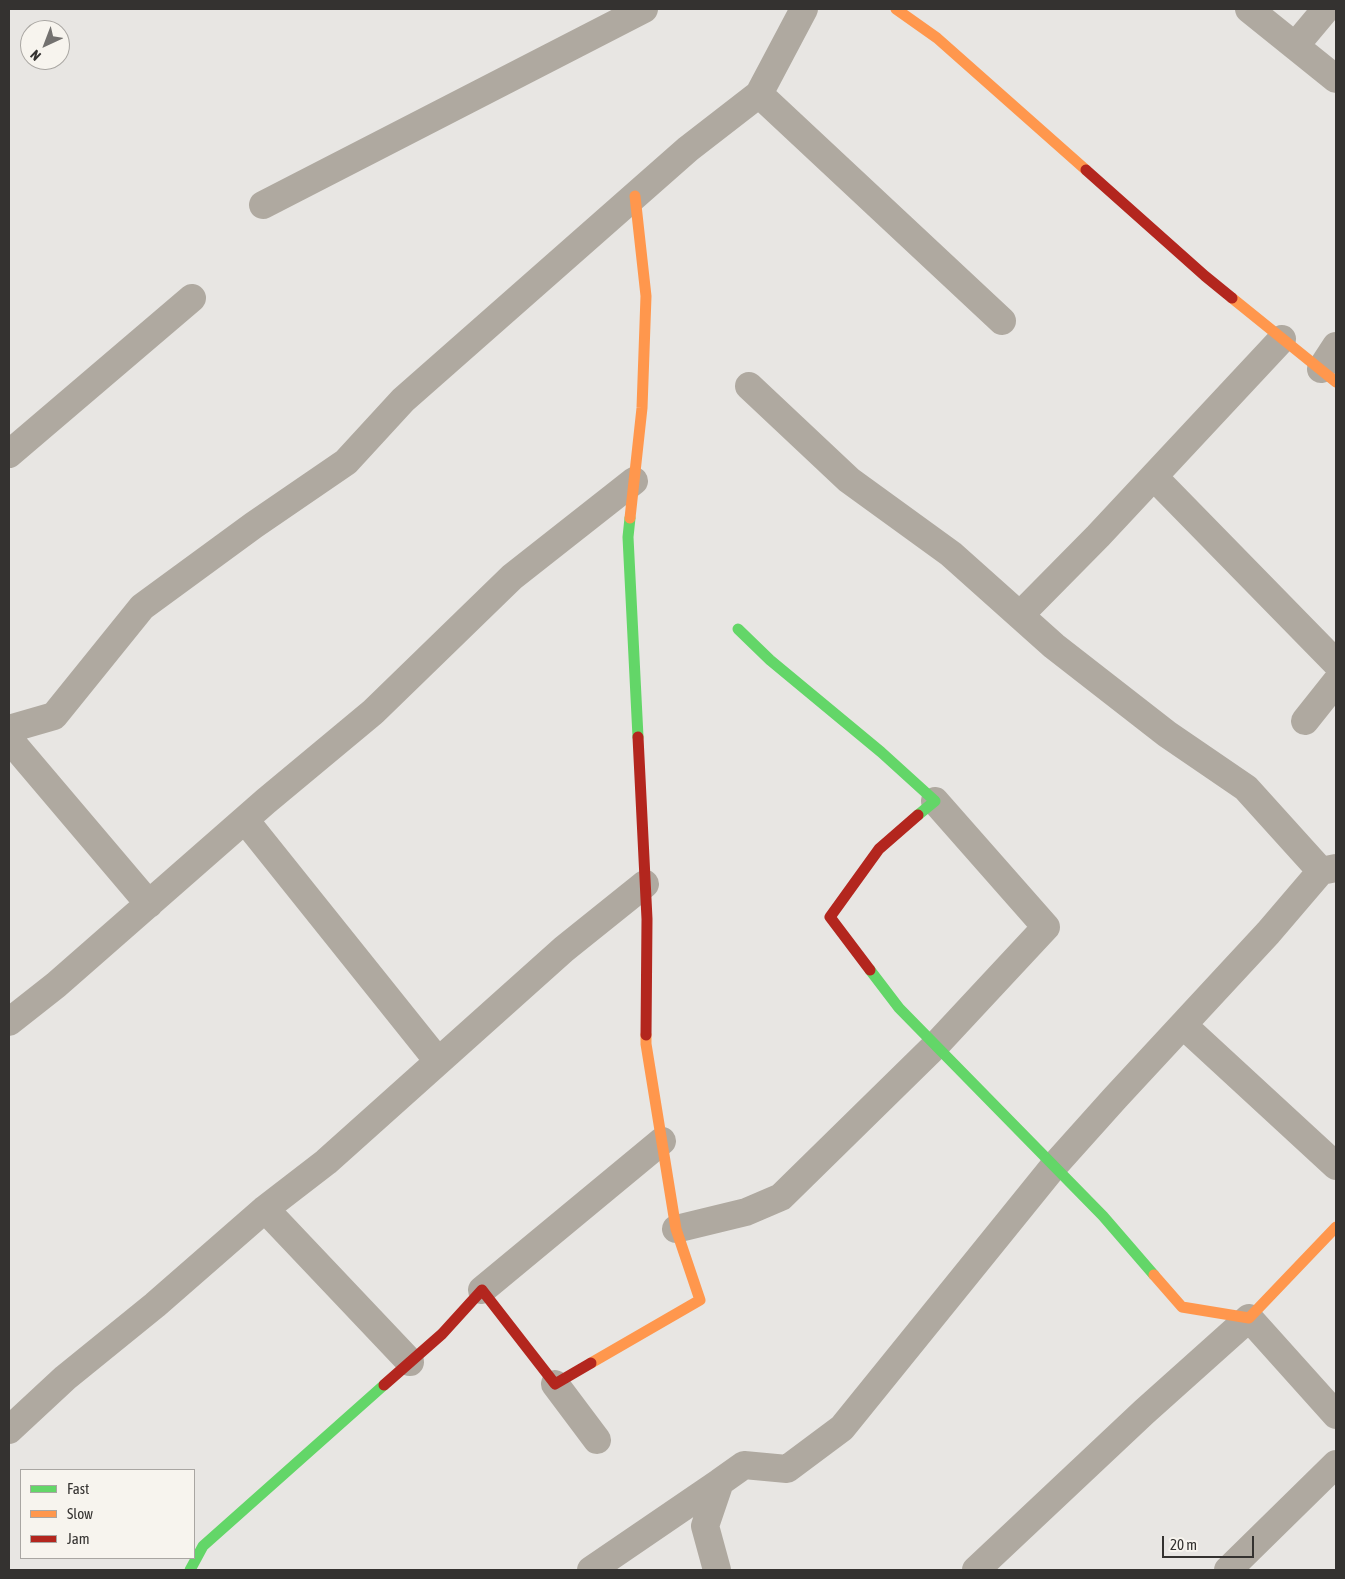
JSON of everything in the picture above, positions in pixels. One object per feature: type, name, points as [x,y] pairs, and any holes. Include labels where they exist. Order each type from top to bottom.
[{"type":"street","points":[[263,205],[644,9]]},
{"type":"street","points":[[9,729],[54,716],[142,607],[254,525],[346,462],[403,400],[688,149],[759,94],[804,9]]},
{"type":"street","points":[[896,9],[937,38],[1205,276],[1329,375],[1336,346]]},
{"type":"street","points":[[1249,9],[1336,79]]},
{"type":"street","points":[[1295,46],[1326,9]]},
{"type":"street","points":[[759,94],[1002,321]]},
{"type":"street","points":[[555,1384],[700,1300],[676,1229],[646,1044],[647,919],[628,537],[642,408],[646,296],[635,196]]},
{"type":"street","points":[[9,454],[192,298]]},
{"type":"street","points":[[1020,615],[1154,477],[1282,338]]},
{"type":"street","points":[[590,1570],[744,1465],[787,1469],[842,1428],[1054,1166],[1328,870],[1246,788],[1167,734],[1054,646],[951,554],[849,480],[749,386]]},
{"type":"street","points":[[1154,477],[1336,663]]},
{"type":"street","points":[[9,1022],[56,984],[373,712],[512,577],[634,481]]},
{"type":"street","points":[[676,1229],[746,1212],[781,1197],[936,1045],[1046,927],[935,801],[881,752],[770,660],[738,629]]},
{"type":"street","points":[[1305,721],[1336,682]]},
{"type":"street","points":[[9,739],[149,904]]},
{"type":"street","points":[[935,801],[879,850],[830,918],[899,1008],[1103,1216],[1182,1307],[1249,1318],[1336,1415]]},
{"type":"street","points":[[245,820],[438,1061]]},
{"type":"street","points":[[9,1430],[65,1378],[155,1305],[265,1209],[326,1162],[564,949],[645,884]]},
{"type":"street","points":[[1183,1025],[1336,1166]]},
{"type":"street","points":[[190,1570],[203,1546],[442,1334],[482,1290],[662,1141]]},
{"type":"street","points":[[265,1209],[410,1362]]},
{"type":"street","points":[[976,1570],[1144,1412],[1249,1318],[1336,1227]]},
{"type":"street","points":[[482,1290],[596,1440]]},
{"type":"street","points":[[1228,1570],[1336,1464]]},
{"type":"street","points":[[717,1570],[705,1526],[720,1482]]},
{"type":"traffic: fast","points":[[630,518],[628,537],[638,737]]},
{"type":"traffic: fast","points":[[738,629],[770,660],[881,752],[935,801],[918,815]]},
{"type":"traffic: fast","points":[[870,970],[899,1008],[1103,1216],[1154,1275]]},
{"type":"traffic: fast","points":[[190,1570],[203,1546],[384,1385]]},
{"type":"traffic: slow","points":[[896,9],[937,38],[1086,170]]},
{"type":"traffic: slow","points":[[630,518],[642,408],[646,296],[635,196]]},
{"type":"traffic: slow","points":[[1232,298],[1336,382]]},
{"type":"traffic: slow","points":[[591,1363],[700,1300],[676,1229],[646,1035]]},
{"type":"traffic: slow","points":[[1154,1275],[1182,1307],[1249,1318],[1336,1227]]},
{"type":"traffic: jam","points":[[1086,170],[1232,298]]},
{"type":"traffic: jam","points":[[638,737],[647,919],[646,1035]]},
{"type":"traffic: jam","points":[[870,970],[830,917],[879,849],[918,815]]},
{"type":"traffic: jam","points":[[384,1385],[442,1334],[482,1290],[555,1384],[591,1363]]}]
